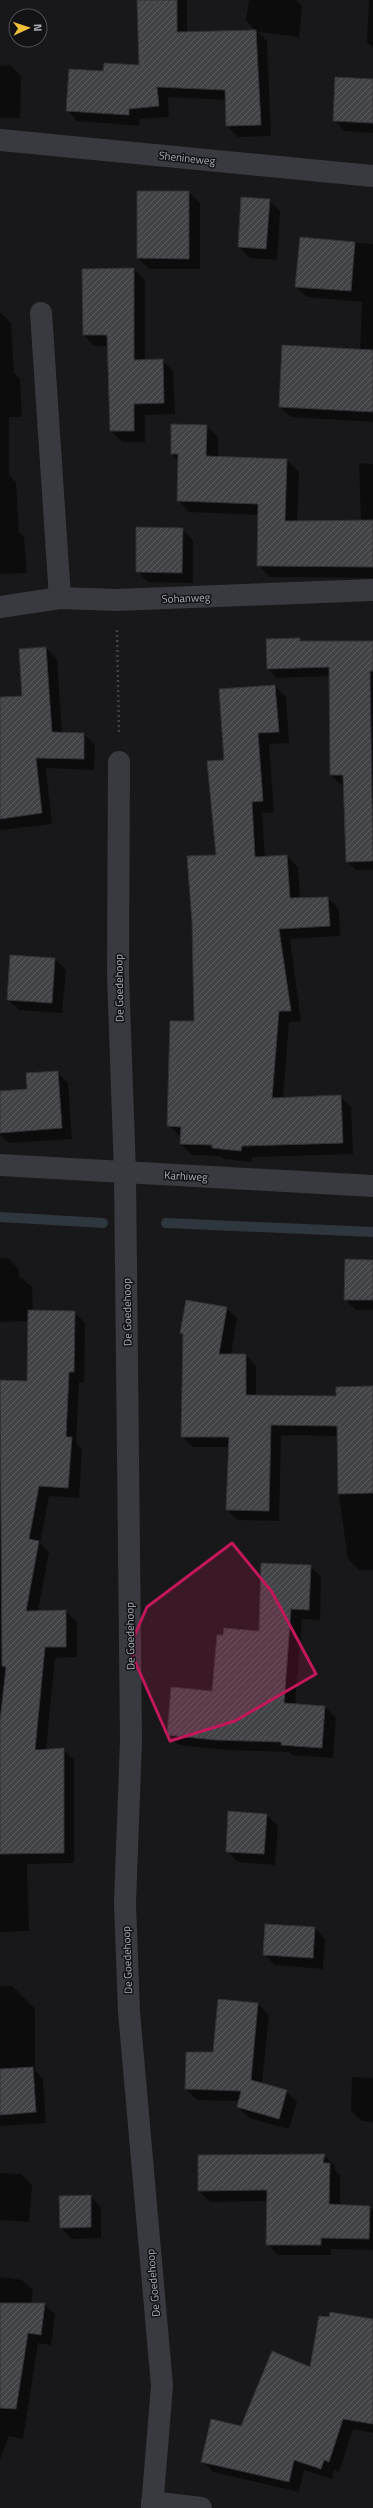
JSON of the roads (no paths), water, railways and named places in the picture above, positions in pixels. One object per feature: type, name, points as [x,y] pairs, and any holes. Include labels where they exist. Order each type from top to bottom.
[{"type":"street","name":"Shenineweg","points":[[0,140],[373,176]]},
{"type":"street","points":[[41,313],[60,598]]},
{"type":"street","name":"Sohanweg","points":[[0,607],[60,598],[116,600],[373,590]]},
{"type":"street","name":"De Goedehoop","points":[[119,762],[118,975],[125,1173],[131,1741],[125,1903],[129,2012],[162,2386],[152,2505]]},
{"type":"street","name":"Karhiweg","points":[[0,1166],[373,1186]]},
{"type":"street","points":[[152,2505],[201,2508]]},
{"type":"waterway","points":[[0,1217],[103,1223]]},
{"type":"waterway","points":[[166,1223],[373,1232]]}]
